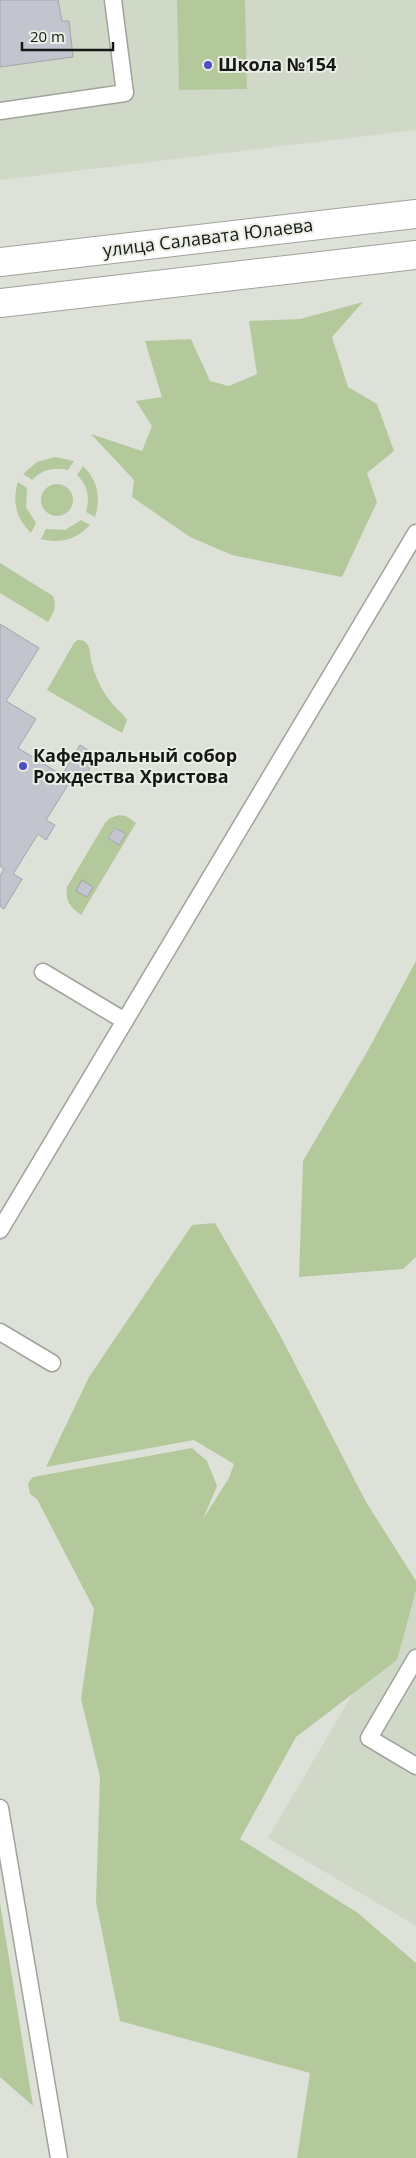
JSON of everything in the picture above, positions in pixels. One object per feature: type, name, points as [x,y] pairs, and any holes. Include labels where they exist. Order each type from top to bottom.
[{"type":"main road","name":"улица Салавата Юлаева","points":[[0,262],[416,214]]},
{"type":"main road","points":[[0,303],[416,256]]},
{"type":"lane","points":[[0,111],[125,93],[113,0]]},
{"type":"lane","points":[[2,1224],[416,533]]},
{"type":"lane","points":[[43,972],[125,1021]]},
{"type":"lane","points":[[0,1332],[52,1363]]},
{"type":"lane","points":[[416,1658],[369,1738],[416,1766]]},
{"type":"lane","points":[[0,1808],[59,2158]]},
{"type":"shaded area","name":"Школа №154","points":[[0,0],[416,0],[416,130],[0,180]]},
{"type":"shaded area","points":[[416,1586],[416,1926],[268,1838]]},
{"type":"green space","points":[[177,0],[245,0],[247,89],[179,90]]},
{"type":"green space","points":[[363,302],[332,337],[348,387],[377,404],[394,451],[367,473],[377,502],[342,577],[232,555],[190,537],[132,497],[134,480],[91,434],[142,451],[152,426],[136,401],[162,397],[145,341],[191,339],[210,381],[229,386],[257,374],[249,321],[300,319]]},
{"type":"green space","points":[[55,457],[74,461],[68,470],[49,470],[40,473],[32,480],[23,474],[37,462]]},
{"type":"green space","points":[[83,466],[92,477],[97,490],[98,503],[95,517],[86,512],[87,492],[84,483],[77,475]]},
{"type":"green space","points":[[18,482],[27,488],[26,507],[36,523],[31,533],[22,522],[17,509],[15,496]]},
{"type":"green space","points":[[57,484],[63,485],[68,489],[72,494],[72,506],[68,511],[63,515],[57,516],[51,515],[46,511],[42,506],[41,500],[42,494],[46,489],[51,485]]},
{"type":"green space","points":[[81,520],[90,525],[79,534],[67,540],[41,539],[46,529],[65,530]]},
{"type":"green space","points":[[0,563],[53,596],[54,609],[48,622],[0,593]]},
{"type":"green space","points":[[78,640],[86,642],[88,645],[93,669],[102,689],[127,720],[122,733],[47,690],[74,643]]},
{"type":"green space","points":[[119,815],[126,816],[136,823],[81,915],[69,903],[67,887],[105,823],[110,818]]},
{"type":"green space","points":[[416,961],[416,1257],[403,1269],[299,1277],[303,1161],[367,1052]]},
{"type":"green space","points":[[215,1223],[280,1335],[366,1502],[416,1581],[416,1590],[397,1660],[296,1737],[240,1839],[358,1913],[416,1963],[416,2158],[297,2158],[310,2073],[120,2021],[96,1902],[100,1777],[81,1699],[94,1609],[37,1499],[30,1494],[28,1483],[33,1477],[192,1448],[207,1461],[217,1486],[203,1519],[229,1478],[234,1464],[194,1440],[46,1467],[89,1377],[192,1225]]},
{"type":"green space","points":[[0,1903],[33,2106],[0,2077]]},
{"type":"building","points":[[0,0],[58,0],[62,21],[69,21],[73,57],[0,67]]},
{"type":"building","name":"Кафедральный собор Рождества Христова","points":[[0,624],[39,648],[6,701],[36,719],[18,748],[62,775],[80,745],[97,756],[79,786],[71,780],[46,820],[55,825],[46,840],[38,834],[13,874],[22,879],[4,909],[0,906],[0,876],[4,869],[0,866]]},
{"type":"building","points":[[115,828],[126,834],[119,845],[108,838]]},
{"type":"building","points":[[82,880],[93,887],[87,897],[76,891]]},
{"type":"building","points":[[82,880],[93,887],[87,897],[76,891]]},
{"type":"place","name":"Школа №154","points":[[208,65]]},
{"type":"place","name":"Кафедральный собор Рождества Христова","points":[[23,766]]}]
